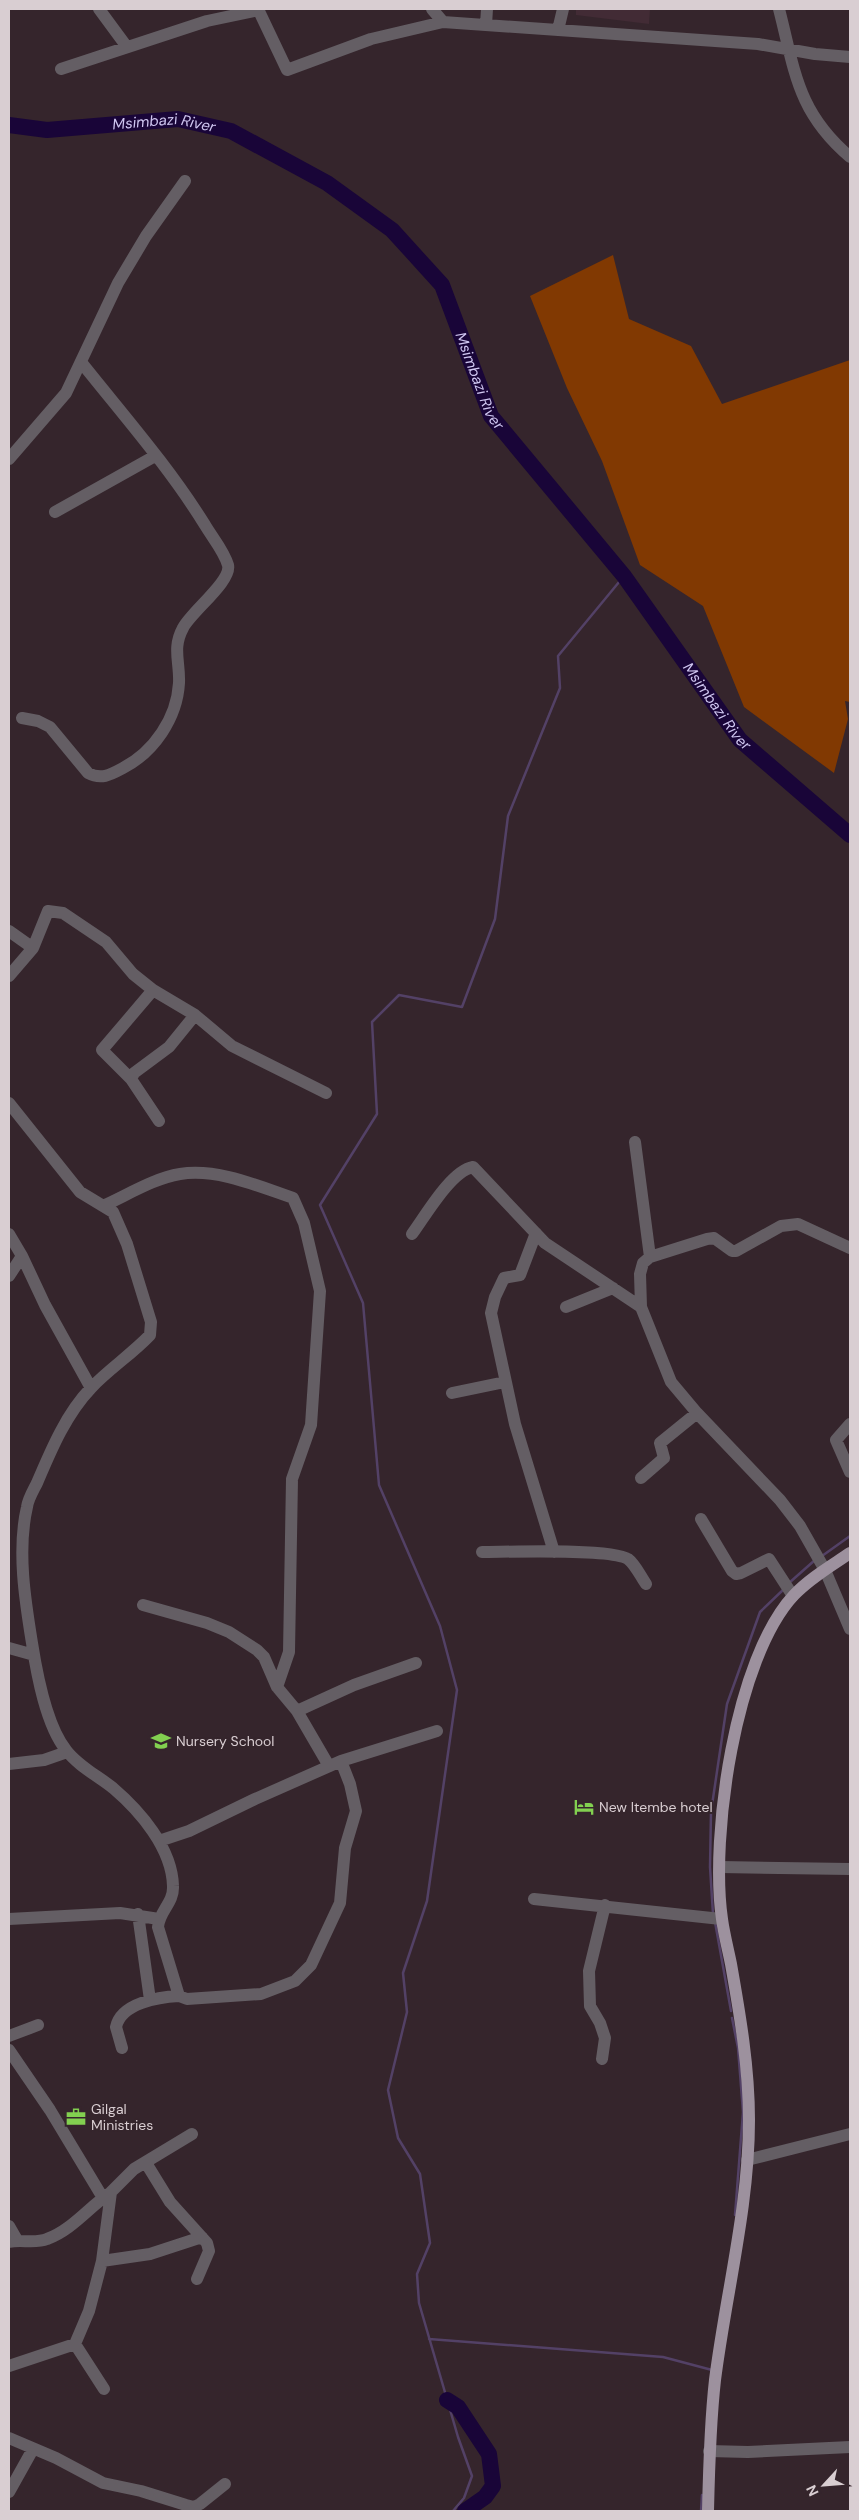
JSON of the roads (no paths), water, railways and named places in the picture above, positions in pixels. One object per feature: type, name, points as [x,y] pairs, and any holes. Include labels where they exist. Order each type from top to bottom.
[{"type":"main road","points":[[708,2511],[709,2451],[715,2380],[745,2193],[749,2120],[745,2053],[722,1919],[720,1866],[723,1808],[730,1758],[752,1673],[769,1630],[793,1596],[850,1553]]},
{"type":"street","points":[[98,9],[127,47]]},
{"type":"street","points":[[61,69],[207,22],[258,9],[287,70],[371,39],[443,22],[758,44],[850,57]]},
{"type":"street","points":[[432,9],[443,22]]},
{"type":"street","points":[[486,24],[487,9]]},
{"type":"street","points":[[558,30],[563,9]]},
{"type":"street","points":[[779,9],[788,49],[804,100],[830,139],[850,157]]},
{"type":"street","points":[[9,459],[66,393],[118,284],[146,236],[185,181]]},
{"type":"street","points":[[22,718],[38,721],[50,727],[88,773],[105,777],[126,767],[148,751],[167,726],[179,685],[175,645],[177,638],[196,610],[227,576],[228,566],[173,475],[155,456],[81,362]]},
{"type":"street","points":[[55,512],[155,456]]},
{"type":"street","points":[[9,976],[33,948],[48,911],[63,913],[106,942],[133,974],[153,990],[195,1015],[232,1046],[326,1093]]},
{"type":"street","points":[[9,931],[33,948]]},
{"type":"street","points":[[153,990],[102,1050],[131,1079],[159,1121]]},
{"type":"street","points":[[131,1079],[134,1073],[169,1046],[195,1015]]},
{"type":"street","points":[[9,1103],[80,1192],[95,1202],[105,1205],[113,1212],[127,1244],[151,1322],[150,1334],[91,1388],[67,1421],[50,1451],[27,1507],[23,1550],[26,1606],[34,1655],[51,1722],[67,1752],[113,1789],[159,1841],[173,1885],[172,1897],[159,1919],[158,1927],[179,1996]]},
{"type":"street","points":[[635,1142],[650,1257]]},
{"type":"street","points":[[412,1234],[454,1179],[465,1168],[473,1167],[555,1251],[641,1307]]},
{"type":"street","points":[[105,1205],[179,1174],[204,1173],[253,1184],[293,1198],[304,1223],[320,1291],[316,1366],[312,1425],[292,1479],[289,1652],[277,1687]]},
{"type":"street","points":[[850,1248],[798,1224],[781,1226],[736,1252],[714,1238],[650,1257],[643,1263],[640,1274],[641,1307],[671,1382],[697,1413],[780,1500],[809,1540],[825,1570],[850,1629]]},
{"type":"street","points":[[536,1233],[520,1275],[504,1278],[495,1297],[491,1312],[505,1382],[554,1552]]},
{"type":"street","points":[[9,1234],[22,1256],[45,1305],[91,1388]]},
{"type":"street","points":[[9,1276],[22,1256]]},
{"type":"street","points":[[566,1307],[613,1288]]},
{"type":"street","points":[[452,1393],[505,1382]]},
{"type":"street","points":[[641,1478],[664,1458],[660,1443],[697,1413]]},
{"type":"street","points":[[850,1424],[836,1440],[850,1472]]},
{"type":"street","points":[[701,1519],[732,1571],[736,1574],[741,1573],[769,1559],[793,1596]]},
{"type":"street","points":[[482,1552],[609,1554],[628,1559],[646,1584]]},
{"type":"street","points":[[122,2048],[116,2027],[118,2020],[132,2008],[150,2000],[179,1996],[187,1999],[261,1994],[296,1981],[311,1964],[340,1903],[344,1848],[356,1810],[353,1792],[297,1711],[277,1687],[264,1657],[246,1642],[207,1623],[144,1605]]},
{"type":"street","points":[[9,1648],[34,1655]]},
{"type":"street","points":[[297,1711],[346,1688],[416,1662]]},
{"type":"street","points":[[159,1841],[189,1831],[335,1764],[437,1731]]},
{"type":"street","points":[[9,1764],[44,1760],[67,1752]]},
{"type":"street","points":[[720,1866],[850,1868]]},
{"type":"street","points":[[534,1899],[605,1905],[722,1919]]},
{"type":"street","points":[[602,2059],[605,2038],[600,2023],[590,2006],[589,1971],[605,1905]]},
{"type":"street","points":[[9,1920],[80,1914],[138,1914],[159,1919]]},
{"type":"street","points":[[138,1914],[150,2000]]},
{"type":"street","points":[[9,2036],[38,2025]]},
{"type":"street","points":[[9,2050],[107,2195],[102,2261],[88,2310],[75,2344]]},
{"type":"street","points":[[9,2226],[13,2241],[46,2240],[56,2235],[71,2226],[125,2177],[192,2134]]},
{"type":"street","points":[[747,2160],[850,2134]]},
{"type":"street","points":[[146,2163],[170,2202],[202,2237],[209,2251],[197,2278]]},
{"type":"street","points":[[102,2261],[150,2254],[202,2237]]},
{"type":"street","points":[[9,2366],[75,2344]]},
{"type":"street","points":[[75,2344],[104,2389]]},
{"type":"street","points":[[9,2438],[103,2483],[141,2491],[194,2507],[225,2484]]},
{"type":"street","points":[[709,2451],[748,2452],[850,2447]]},
{"type":"street","points":[[9,2492],[33,2449]]},
{"type":"waterway","name":"Msimbazi River","points":[[9,125],[47,130],[178,119],[231,131],[327,183],[392,230],[442,285],[491,416],[624,576],[740,740],[850,835]]},
{"type":"waterway","points":[[453,2511],[464,2498],[472,2476],[458,2437],[419,2303],[417,2274],[430,2243],[420,2174],[398,2138],[388,2090],[407,2012],[403,1973],[427,1901],[457,1690],[440,1626],[379,1485],[363,1303],[320,1205],[377,1114],[372,1022],[399,995],[462,1007],[495,919],[508,816],[560,688],[558,656],[624,576]]},
{"type":"waterway","points":[[822,1556],[850,1536]]},
{"type":"waterway","points":[[789,1583],[815,1560]]},
{"type":"waterway","points":[[713,1914],[710,1867],[711,1812],[727,1704],[760,1612],[784,1589]]},
{"type":"waterway","points":[[715,1922],[731,2011]]},
{"type":"waterway","points":[[732,2018],[738,2048],[743,2112],[735,2215]]},
{"type":"waterway","points":[[429,2339],[663,2357],[712,2370]]},
{"type":"waterway","points":[[447,2400],[458,2407],[489,2454],[493,2486],[485,2497],[465,2511]]},
{"type":"waterway","points":[[701,2511],[702,2495]]},
{"type":"place","name":"Nursery School","points":[[161,1741]]},
{"type":"place","name":"New Itembe hotel","points":[[584,1807]]},
{"type":"place","name":"Gilgal Ministries","points":[[76,2117]]}]
